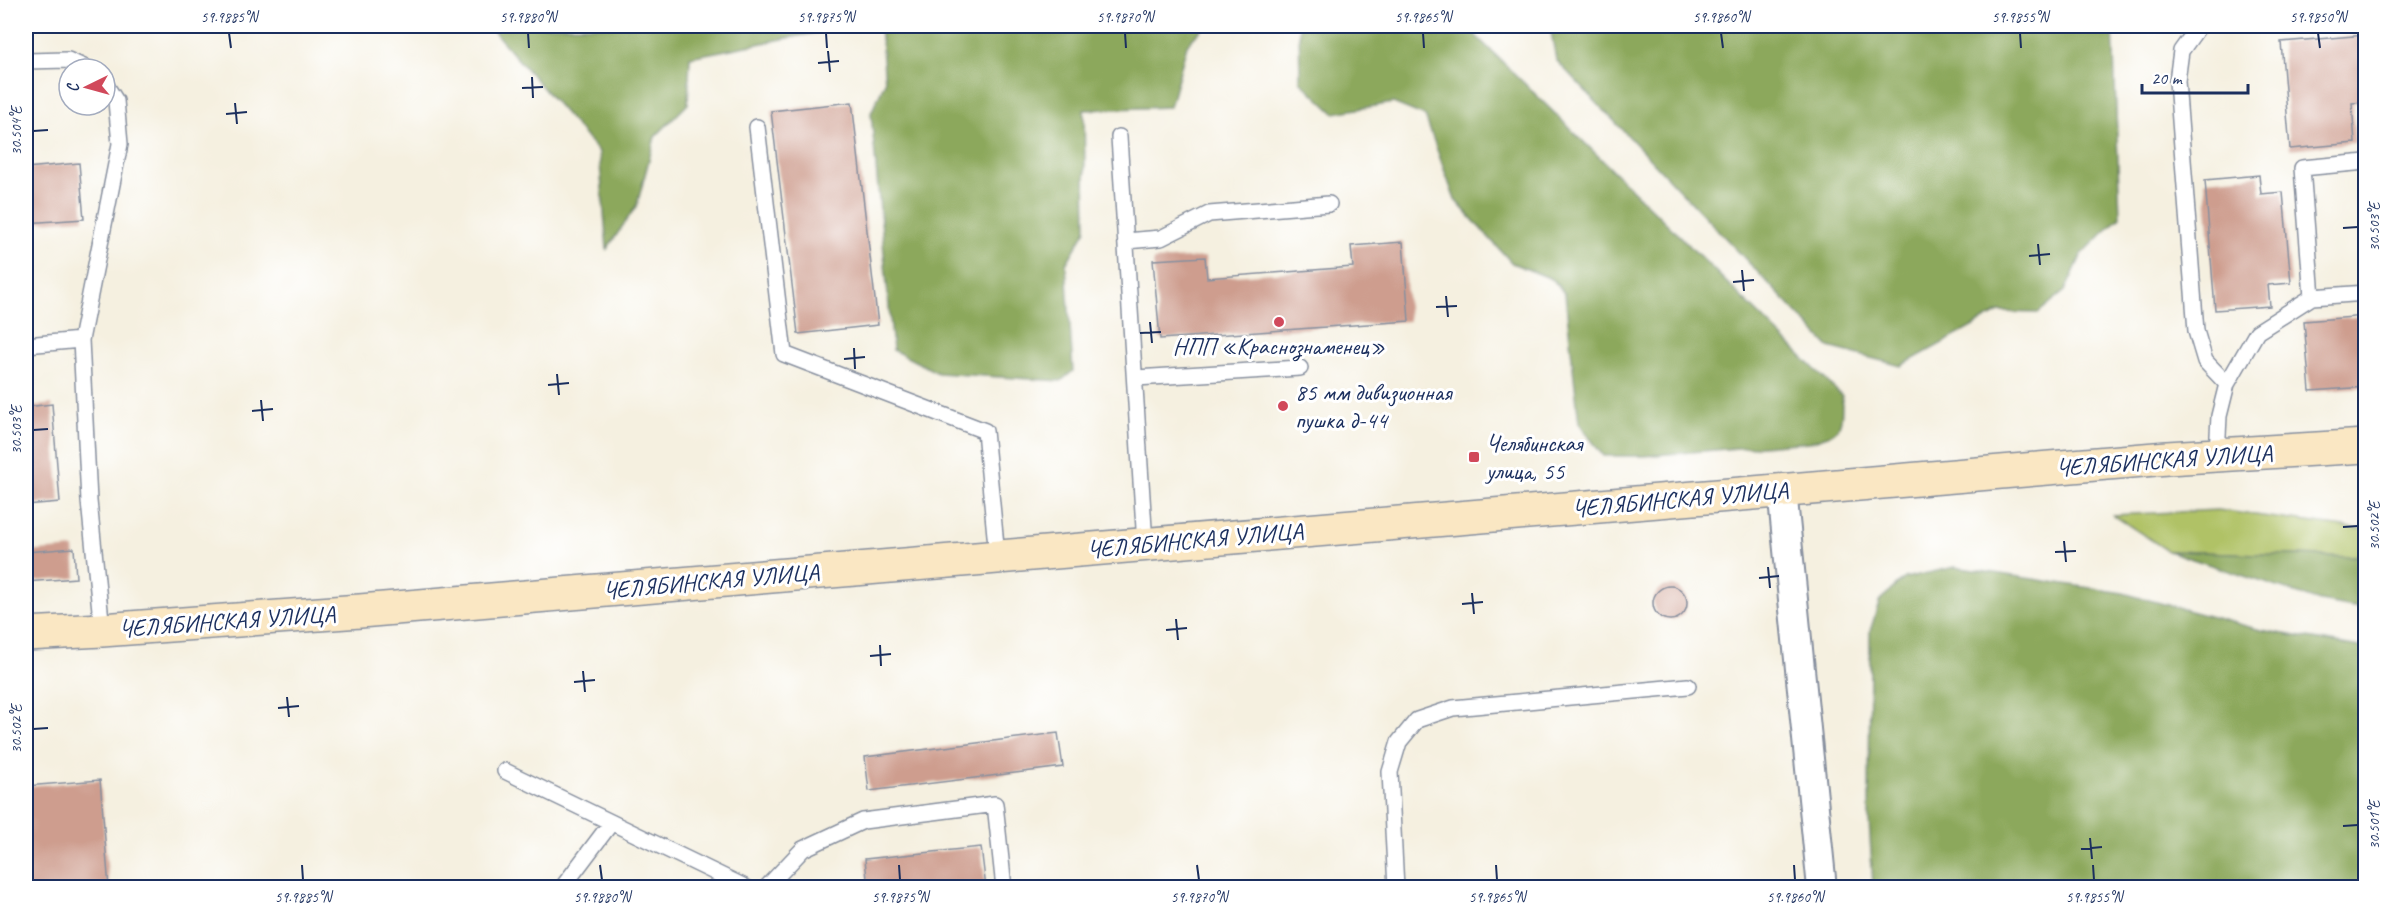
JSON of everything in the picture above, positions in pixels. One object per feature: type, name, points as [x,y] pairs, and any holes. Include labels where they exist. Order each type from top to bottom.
[{"type":"street","name":"ЧЕЛЯБИНСКАЯ УЛИЦА","points":[[26,634],[360,611],[1782,490],[2217,455],[2366,446]]},
{"type":"street","points":[[1782,490],[1822,888]]},
{"type":"lane","points":[[2199,26],[2181,51],[2177,81],[2196,331],[2205,361],[2227,384]]},
{"type":"lane","points":[[26,61],[57,60]]},
{"type":"lane","points":[[102,630],[89,501],[81,340],[120,144],[117,112]]},
{"type":"lane","points":[[757,127],[784,354],[985,431],[997,556]]},
{"type":"lane","points":[[1119,137],[1145,544]]},
{"type":"lane","points":[[2312,297],[2302,168],[2366,162]]},
{"type":"lane","points":[[1126,241],[1161,238],[1209,214],[1329,204]]},
{"type":"lane","points":[[2217,455],[2219,416],[2227,384],[2257,332],[2312,297],[2366,293]]},
{"type":"lane","points":[[26,345],[81,340]]},
{"type":"lane","points":[[1136,378],[1300,368]]},
{"type":"lane","points":[[1396,888],[1390,772],[1399,742],[1418,720],[1453,708],[1688,686]]},
{"type":"lane","points":[[505,771],[747,888]]},
{"type":"lane","points":[[766,888],[803,849],[863,820],[995,804],[1004,888]]},
{"type":"lane","points":[[562,888],[611,823]]},
{"type":"green space","points":[[489,26],[820,26],[819,32],[690,57],[688,104],[655,137],[637,205],[607,249],[599,152]]},
{"type":"green space","points":[[880,26],[1205,26],[1187,45],[1170,107],[1084,110],[1086,230],[1066,264],[1073,371],[1061,381],[938,373],[893,350],[871,113],[885,82]]},
{"type":"green space","points":[[1299,26],[1466,26],[1842,396],[1838,428],[1828,436],[1809,442],[1644,456],[1603,456],[1579,423],[1565,294],[1552,279],[1512,263],[1455,200],[1425,116],[1393,103],[1334,113],[1300,81]]},
{"type":"green space","points":[[1550,26],[2113,26],[2120,217],[2082,254],[2065,291],[2038,313],[1999,312],[1901,366],[1829,347],[1556,60]]},
{"type":"green space","points":[[2218,510],[2359,529],[2365,526],[2365,553],[2352,557],[2168,551],[2113,515]]},
{"type":"green space","points":[[2168,551],[2352,557],[2365,553],[2365,609],[2320,601]]},
{"type":"green space","points":[[1955,567],[2123,593],[2261,630],[2365,648],[2365,887],[1873,887],[1869,820],[1870,631],[1880,600],[1905,578]]},
{"type":"building","points":[[2366,35],[2366,102],[2352,103],[2355,143],[2290,149],[2281,42]]},
{"type":"building","points":[[852,102],[878,325],[798,334],[771,111]]},
{"type":"building","points":[[79,163],[84,219],[26,223],[26,168]]},
{"type":"building","points":[[2259,175],[2261,194],[2283,192],[2291,283],[2268,285],[2270,306],[2215,310],[2205,180]]},
{"type":"building","points":[[1403,242],[1409,321],[1160,339],[1153,260],[1205,257],[1207,278],[1353,267],[1351,246]]},
{"type":"building","points":[[2366,316],[2366,387],[2310,391],[2304,321]]},
{"type":"building","points":[[52,404],[60,502],[26,505],[26,407]]},
{"type":"building","points":[[74,548],[76,578],[26,582],[26,552]]},
{"type":"building","points":[[1670,586],[1682,591],[1687,603],[1682,615],[1670,620],[1658,615],[1653,603],[1658,591]]},
{"type":"building","points":[[1058,733],[1063,767],[869,791],[865,757]]},
{"type":"building","points":[[100,780],[109,888],[26,888],[26,786]]},
{"type":"building","points":[[981,847],[986,888],[868,888],[865,859]]},
{"type":"place","name":"НПП «Краснознаменец»","points":[[1279,322]]},
{"type":"place","name":"85 мм дивизионная пушка д-44","points":[[1283,406]]},
{"type":"place","name":"Челябинская улица, 55","points":[[1474,457]]}]
